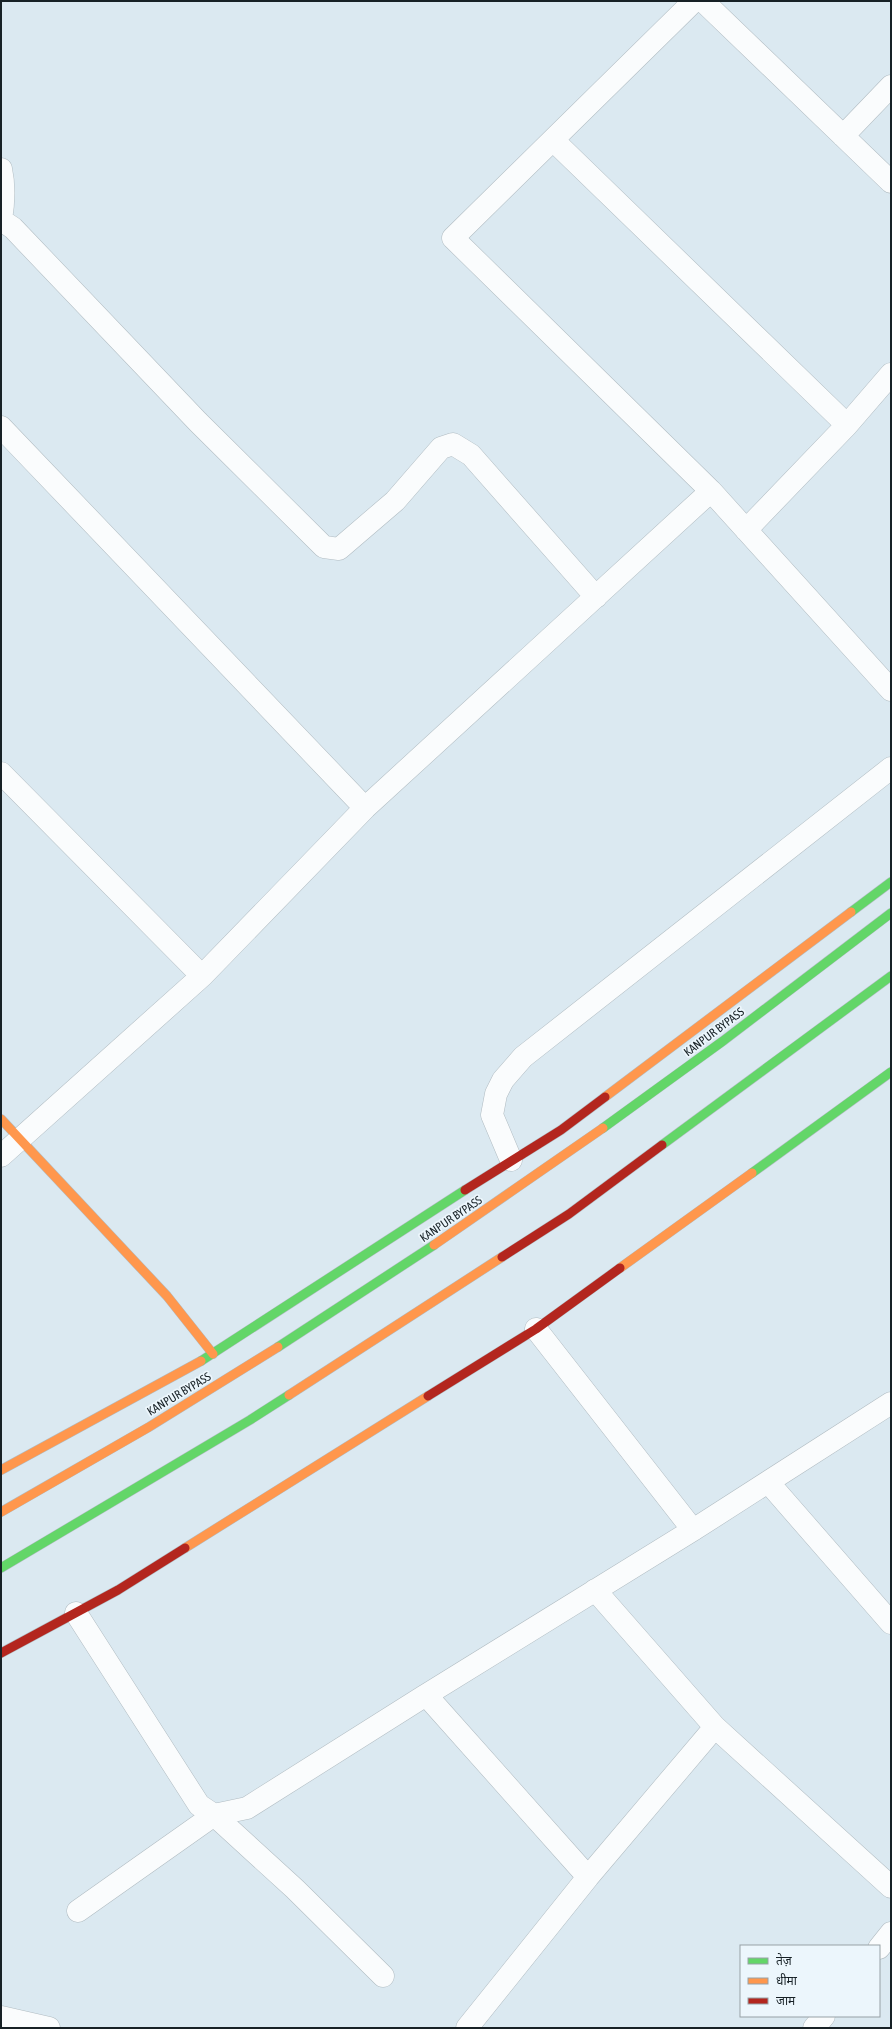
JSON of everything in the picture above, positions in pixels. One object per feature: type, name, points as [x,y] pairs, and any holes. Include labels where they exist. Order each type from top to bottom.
[{"type":"main road","points":[[1,1470],[213,1354],[510,1160],[561,1130],[891,882]]},
{"type":"main road","name":"KANPUR BYPASS","points":[[1,1512],[195,1400],[509,1195],[626,1112],[891,913]]},
{"type":"main road","points":[[1,1568],[250,1420],[569,1214],[891,976]]},
{"type":"main road","points":[[1,1653],[118,1590],[536,1329],[891,1072]]},
{"type":"main road","points":[[1,1120],[167,1296],[213,1354]]},
{"type":"street","points":[[694,1],[453,238],[711,491],[891,690]]},
{"type":"street","points":[[703,1],[891,182]]},
{"type":"street","points":[[843,136],[891,86]]},
{"type":"street","points":[[553,140],[847,425]]},
{"type":"street","points":[[1,170],[4,183],[5,201],[1,220],[13,228],[198,422],[324,548],[339,549],[358,534],[394,501],[441,448],[453,444],[471,456],[596,597]]},
{"type":"street","points":[[746,530],[847,425],[891,374]]},
{"type":"street","points":[[1,427],[365,808]]},
{"type":"street","points":[[1,1156],[19,1138],[202,976],[365,808],[711,491]]},
{"type":"street","points":[[510,1160],[492,1115],[496,1094],[503,1080],[523,1057],[891,768]]},
{"type":"street","points":[[1,773],[202,976]]},
{"type":"street","points":[[536,1329],[693,1530]]},
{"type":"street","points":[[78,1911],[214,1815],[247,1808],[426,1695],[693,1530],[891,1403]]},
{"type":"street","points":[[768,1482],[891,1624]]},
{"type":"street","points":[[595,1590],[715,1727],[891,1887]]},
{"type":"street","points":[[76,1612],[199,1805],[214,1815],[295,1890],[383,1976]]},
{"type":"street","points":[[426,1695],[588,1877]]},
{"type":"street","points":[[466,2028],[588,1877],[715,1727]]},
{"type":"street","points":[[880,1947],[891,1933]]},
{"type":"street","points":[[1,2017],[49,2028]]},
{"type":"street","points":[[814,2028],[823,2017]]},
{"type":"traffic: fast","points":[[851,912],[891,882]]},
{"type":"traffic: fast","points":[[603,1128],[723,1041],[891,913]]},
{"type":"traffic: fast","points":[[662,1145],[891,976]]},
{"type":"traffic: fast","points":[[752,1173],[891,1072]]},
{"type":"traffic: fast","points":[[201,1361],[465,1190]]},
{"type":"traffic: fast","points":[[278,1347],[434,1245]]},
{"type":"traffic: fast","points":[[1,1568],[250,1420],[289,1395]]},
{"type":"traffic: slow","points":[[605,1097],[851,912]]},
{"type":"traffic: slow","points":[[1,1119],[167,1296],[213,1354]]},
{"type":"traffic: slow","points":[[434,1245],[603,1128]]},
{"type":"traffic: slow","points":[[620,1268],[752,1173]]},
{"type":"traffic: slow","points":[[289,1395],[502,1257]]},
{"type":"traffic: slow","points":[[1,1512],[149,1427],[278,1347]]},
{"type":"traffic: slow","points":[[1,1470],[201,1361]]},
{"type":"traffic: slow","points":[[185,1548],[428,1396]]},
{"type":"traffic: jam","points":[[465,1190],[561,1130],[605,1097]]},
{"type":"traffic: jam","points":[[502,1257],[569,1214],[662,1145]]},
{"type":"traffic: jam","points":[[428,1396],[536,1329],[620,1268]]},
{"type":"traffic: jam","points":[[1,1653],[118,1590],[185,1548]]}]
